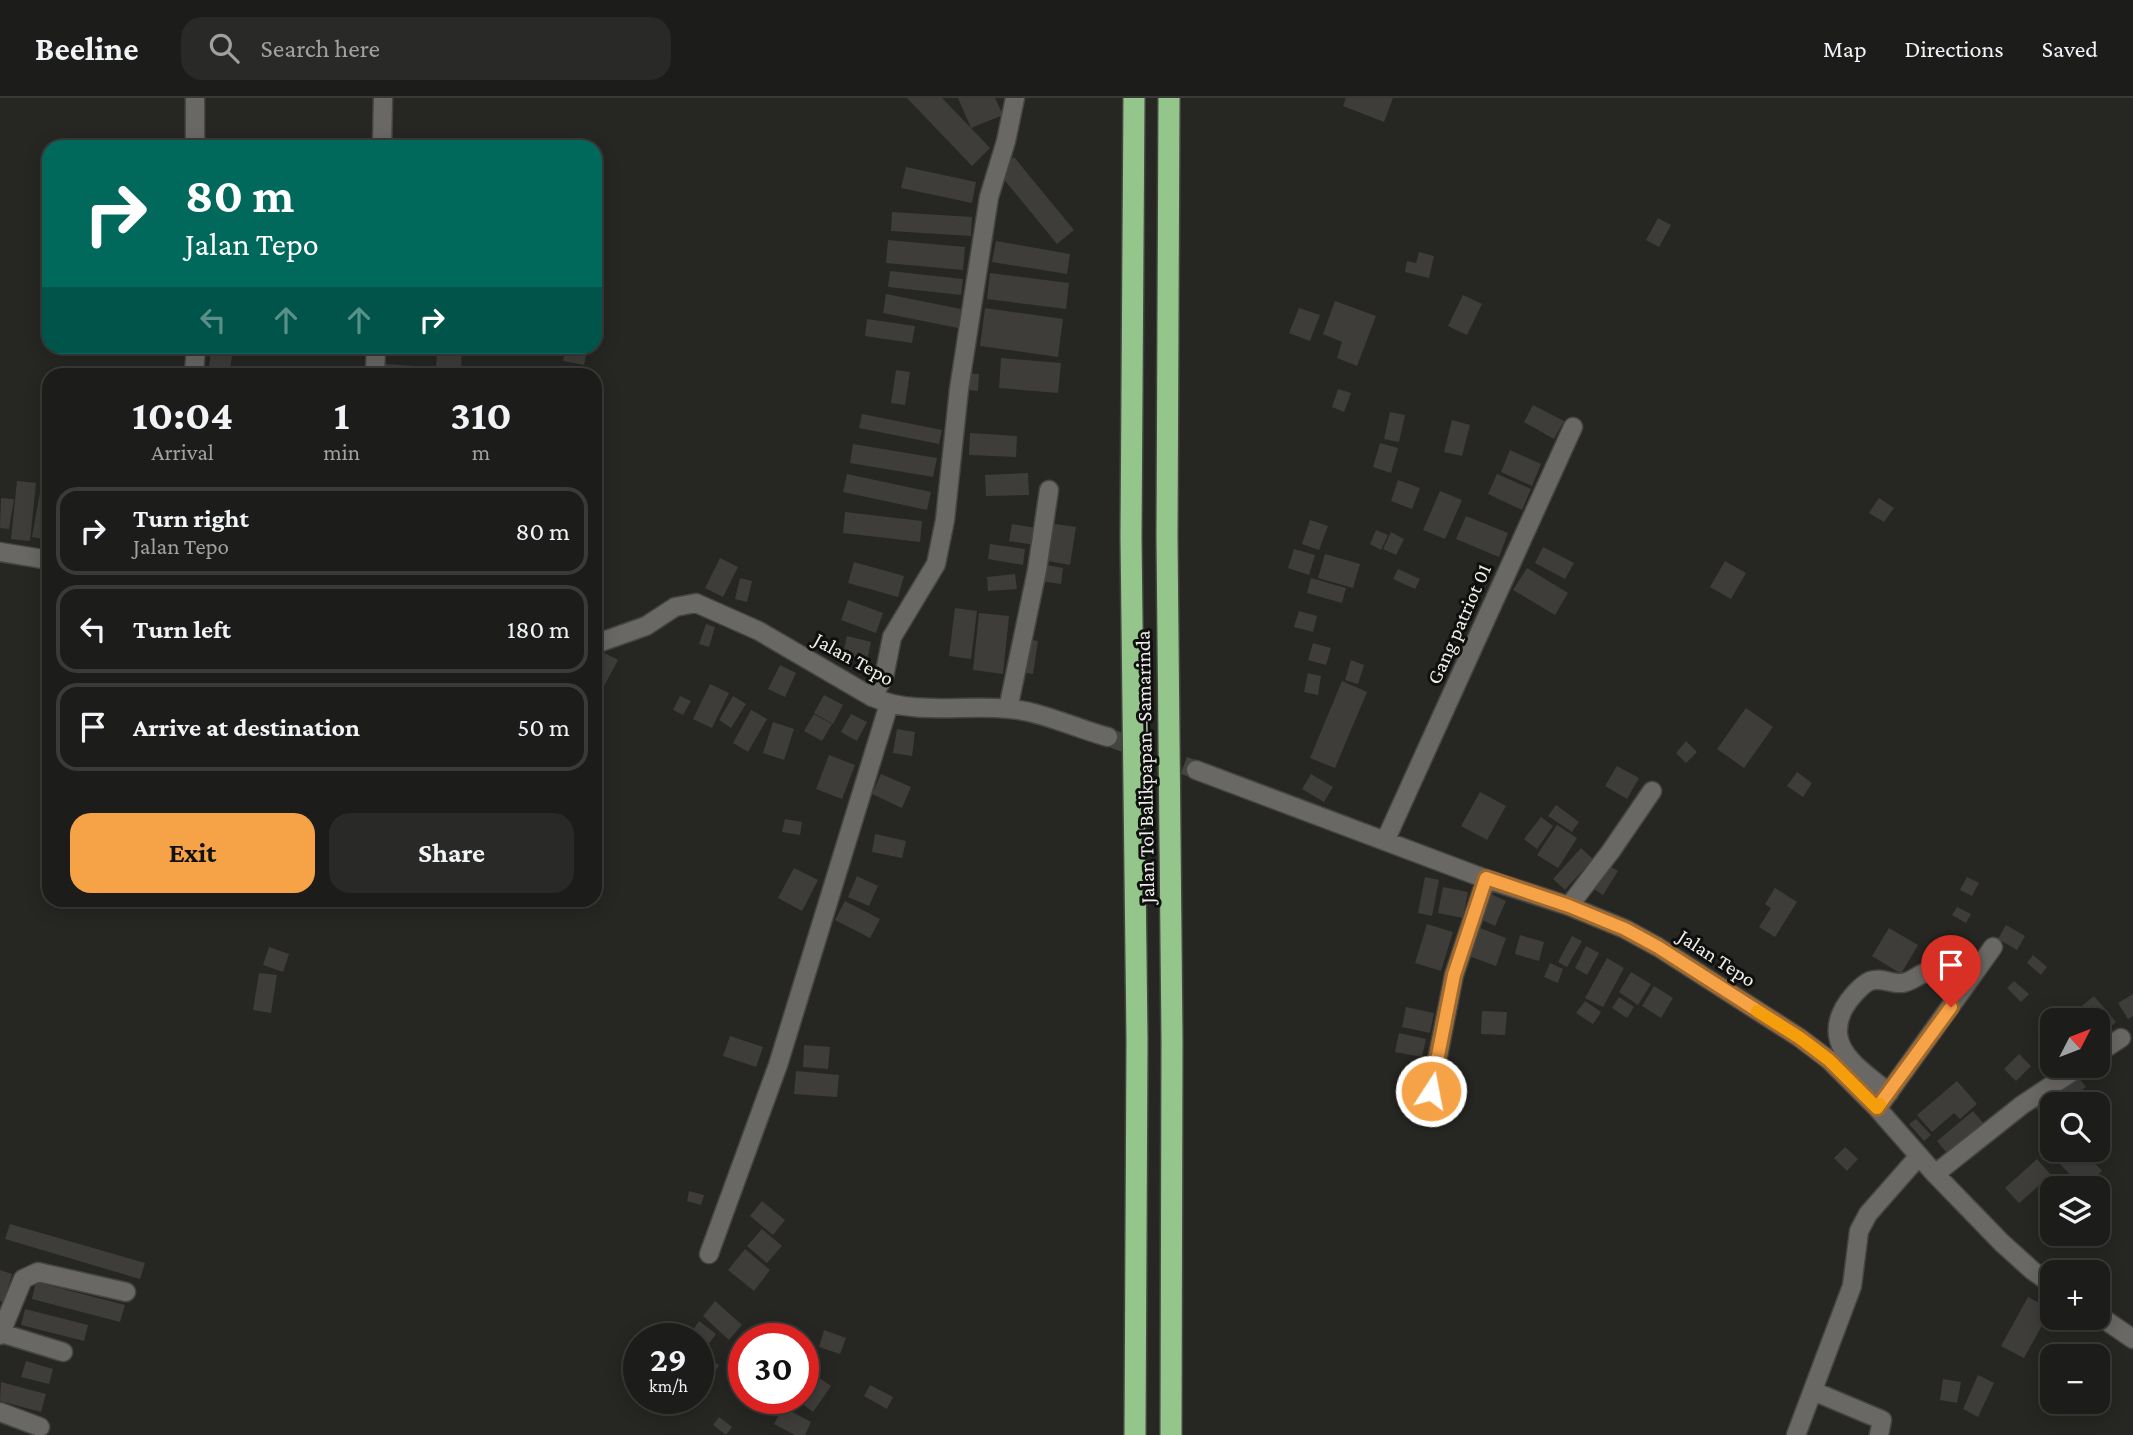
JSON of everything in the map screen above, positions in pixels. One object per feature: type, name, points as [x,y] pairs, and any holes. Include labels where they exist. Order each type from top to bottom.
[{"type":"highway","name":"Jalan Tol Balikpapan–Samarinda","points":[[1134,98],[1131,537],[1137,1040],[1135,1435]]},
{"type":"highway","name":"Jalan Tol Balikpapan–Samarinda","points":[[1169,98],[1167,537],[1172,1040],[1171,1435]]},
{"type":"street","points":[[195,98],[195,140]]},
{"type":"street","points":[[382,140],[383,98]]},
{"type":"street","points":[[872,697],[884,677],[892,637],[936,564],[945,520],[959,389],[989,197],[1006,141],[1015,98]]},
{"type":"street","name":"Gang patriot 01","points":[[1386,839],[1573,427]]},
{"type":"street","points":[[1008,709],[1037,570],[1049,490]]},
{"type":"street","points":[[0,552],[42,559]]},
{"type":"street","name":"Jalan Tepo","points":[[602,642],[646,626],[675,607],[696,603],[759,631],[889,705],[1008,709],[1108,737]]},
{"type":"street","points":[[709,1254],[778,1065],[889,705]]},
{"type":"street","name":"Jalan Tepo","points":[[1196,769],[1486,878],[1569,906],[1625,929],[1658,947],[1800,1038],[1829,1060],[2002,1243],[2040,1276]]},
{"type":"street","points":[[1569,906],[1652,791]]},
{"type":"street","points":[[1431,1091],[1454,975],[1486,878]]},
{"type":"street","points":[[1877,1108],[1993,947]]},
{"type":"street","points":[[1889,1093],[1841,1048],[1836,1033],[1839,1018],[1847,1004],[1869,981],[1880,980],[1893,984],[1906,982],[1931,971],[1949,974],[1966,985]]},
{"type":"street","points":[[2110,1046],[2121,1038]]},
{"type":"street","points":[[1935,1174],[2022,1105],[2063,1078]]},
{"type":"street","points":[[1796,1435],[1852,1286],[1859,1231],[1868,1214],[1919,1156]]},
{"type":"street","points":[[63,1352],[0,1334],[23,1279],[38,1272],[126,1292]]},
{"type":"street","points":[[2110,1323],[2133,1339]]},
{"type":"street","points":[[1813,1391],[1882,1420],[1879,1435]]},
{"type":"street","points":[[0,1412],[40,1427]]},
{"type":"building","points":[[907,98],[942,98],[990,148],[972,166]]},
{"type":"building","points":[[958,98],[995,98],[1003,115],[971,128]]},
{"type":"building","points":[[1346,98],[1393,98],[1384,122],[1343,106]]},
{"type":"building","points":[[1014,157],[1074,230],[1057,244],[997,171]]},
{"type":"building","points":[[906,167],[976,182],[972,203],[901,188]]},
{"type":"building","points":[[892,212],[972,217],[971,236],[891,231]]},
{"type":"building","points":[[1658,218],[1671,225],[1659,247],[1646,240]]},
{"type":"building","points":[[888,240],[965,247],[963,270],[886,263]]},
{"type":"building","points":[[996,241],[1070,254],[1067,274],[992,262]]},
{"type":"building","points":[[1419,252],[1434,256],[1429,278],[1405,272],[1407,261],[1416,263]]},
{"type":"building","points":[[890,271],[963,279],[961,295],[888,287]]},
{"type":"building","points":[[990,273],[1069,283],[1066,309],[987,299]]},
{"type":"building","points":[[886,294],[961,309],[958,328],[883,313]]},
{"type":"building","points":[[1463,295],[1482,304],[1467,335],[1448,326]]},
{"type":"building","points":[[1335,301],[1376,316],[1357,366],[1337,358],[1342,342],[1323,334]]},
{"type":"building","points":[[985,308],[1063,319],[1058,357],[980,346]]},
{"type":"building","points":[[1299,308],[1320,315],[1310,341],[1289,333]]},
{"type":"building","points":[[867,319],[915,326],[912,343],[865,336]]},
{"type":"building","points":[[211,354],[232,354],[230,368],[209,366]]},
{"type":"building","points":[[343,354],[343,356],[303,356]]},
{"type":"building","points":[[437,354],[462,354],[461,368],[436,368]]},
{"type":"building","points":[[564,354],[586,354],[584,365],[563,361]]},
{"type":"building","points":[[1001,358],[1061,363],[1058,393],[999,388]]},
{"type":"building","points":[[385,364],[429,367],[429,368],[385,368]]},
{"type":"building","points":[[896,370],[910,372],[905,405],[891,403]]},
{"type":"building","points":[[966,373],[979,374],[978,391],[965,390]]},
{"type":"building","points":[[1338,389],[1351,393],[1344,412],[1332,407]]},
{"type":"building","points":[[1533,405],[1564,421],[1554,439],[1524,422]]},
{"type":"building","points":[[1390,412],[1405,415],[1399,442],[1384,439]]},
{"type":"building","points":[[862,414],[942,430],[939,444],[859,428]]},
{"type":"building","points":[[1452,420],[1470,425],[1462,456],[1444,452]]},
{"type":"building","points":[[970,433],[1017,436],[1016,457],[969,455]]},
{"type":"building","points":[[1380,443],[1398,448],[1391,473],[1373,467]]},
{"type":"building","points":[[853,444],[937,458],[933,477],[850,463]]},
{"type":"building","points":[[1510,450],[1541,464],[1532,486],[1501,472]]},
{"type":"building","points":[[1028,473],[1029,495],[986,496],[985,475]]},
{"type":"building","points":[[847,474],[931,492],[927,510],[843,492]]},
{"type":"building","points":[[1497,474],[1531,489],[1522,510],[1488,494]]},
{"type":"building","points":[[1398,480],[1420,488],[1412,509],[1391,501]]},
{"type":"building","points":[[17,481],[36,483],[30,541],[11,539]]},
{"type":"building","points":[[41,487],[42,487],[42,539],[32,537]]},
{"type":"building","points":[[1440,491],[1462,500],[1445,539],[1423,530]]},
{"type":"building","points":[[1,498],[14,499],[9,529],[0,528]]},
{"type":"building","points":[[1879,498],[1894,508],[1884,522],[1869,513]]},
{"type":"building","points":[[845,512],[922,521],[920,542],[843,533]]},
{"type":"building","points":[[1466,516],[1508,533],[1499,557],[1456,539]]},
{"type":"building","points":[[1310,520],[1328,526],[1319,550],[1302,544]]},
{"type":"building","points":[[1048,523],[1076,527],[1070,565],[1042,560]]},
{"type":"building","points":[[1012,524],[1037,528],[1035,545],[1009,541]]},
{"type":"building","points":[[1376,530],[1388,535],[1381,550],[1370,544]]},
{"type":"building","points":[[1391,532],[1404,539],[1396,555],[1383,549]]},
{"type":"building","points":[[990,544],[1025,549],[1023,565],[988,559]]},
{"type":"building","points":[[1543,547],[1574,563],[1565,579],[1535,563]]},
{"type":"building","points":[[1294,549],[1315,555],[1309,575],[1288,568]]},
{"type":"building","points":[[1325,554],[1360,564],[1353,588],[1318,578]]},
{"type":"building","points":[[720,558],[738,567],[723,597],[705,588]]},
{"type":"building","points":[[1725,561],[1746,573],[1731,599],[1710,587]]},
{"type":"building","points":[[854,562],[904,576],[898,597],[848,583]]},
{"type":"building","points":[[1042,564],[1063,568],[1061,584],[1040,581]]},
{"type":"building","points":[[1527,568],[1568,593],[1555,615],[1513,590]]},
{"type":"building","points":[[1398,569],[1420,579],[1415,589],[1393,579]]},
{"type":"building","points":[[1015,574],[1017,589],[988,591],[987,577]]},
{"type":"building","points":[[740,578],[752,581],[747,602],[735,599]]},
{"type":"building","points":[[1311,578],[1346,588],[1342,603],[1307,593]]},
{"type":"building","points":[[848,600],[883,613],[876,633],[841,620]]},
{"type":"building","points":[[955,608],[977,611],[971,659],[949,656]]},
{"type":"building","points":[[1299,611],[1317,616],[1313,632],[1294,627]]},
{"type":"building","points":[[979,613],[1009,616],[1003,674],[973,670]]},
{"type":"building","points":[[706,624],[715,627],[709,647],[699,644]]},
{"type":"building","points":[[847,636],[871,642],[867,660],[843,654]]},
{"type":"building","points":[[1026,639],[1038,641],[1033,674],[1021,672]]},
{"type":"building","points":[[1313,643],[1331,648],[1326,665],[1308,660]]},
{"type":"building","points":[[602,652],[618,660],[604,686],[602,685]]},
{"type":"building","points":[[1351,660],[1364,665],[1358,684],[1345,680]]},
{"type":"building","points":[[780,665],[796,673],[785,697],[768,689]]},
{"type":"building","points":[[1308,673],[1321,676],[1318,695],[1304,692]]},
{"type":"building","points":[[1342,681],[1367,692],[1335,768],[1310,758]]},
{"type":"building","points":[[710,684],[729,693],[712,728],[693,719]]},
{"type":"building","points":[[824,695],[843,705],[833,724],[814,713]]},
{"type":"building","points":[[680,696],[691,701],[683,715],[673,710]]},
{"type":"building","points":[[733,696],[746,704],[731,728],[719,720]]},
{"type":"building","points":[[1746,708],[1773,727],[1744,768],[1717,749]]},
{"type":"building","points":[[751,710],[767,719],[748,752],[733,743]]},
{"type":"building","points":[[814,714],[832,724],[822,741],[804,731]]},
{"type":"building","points":[[851,714],[867,722],[857,741],[841,732]]},
{"type":"building","points":[[773,722],[794,729],[784,760],[763,753]]},
{"type":"building","points":[[897,729],[915,732],[912,756],[893,753]]},
{"type":"building","points":[[1686,741],[1697,752],[1686,763],[1676,753]]},
{"type":"building","points":[[829,755],[855,765],[842,799],[816,789]]},
{"type":"building","points":[[1617,766],[1639,778],[1627,799],[1605,786]]},
{"type":"building","points":[[1797,772],[1812,783],[1803,797],[1787,786]]},
{"type":"building","points":[[881,774],[911,787],[902,808],[872,794]]},
{"type":"building","points":[[1311,774],[1333,787],[1324,802],[1302,789]]},
{"type":"building","points":[[1480,792],[1506,806],[1487,840],[1461,826]]},
{"type":"building","points":[[1556,805],[1579,822],[1572,832],[1548,816]]},
{"type":"building","points":[[1541,817],[1553,826],[1537,849],[1524,839]]},
{"type":"building","points":[[785,819],[802,822],[800,835],[782,832]]},
{"type":"building","points":[[1557,825],[1577,838],[1558,868],[1537,855]]},
{"type":"building","points":[[875,834],[906,841],[902,858],[872,852]]},
{"type":"building","points":[[1581,848],[1593,859],[1565,890],[1553,879]]},
{"type":"building","points":[[1605,863],[1618,871],[1603,895],[1589,886]]},
{"type":"building","points":[[794,868],[818,880],[802,911],[778,898]]},
{"type":"building","points":[[857,876],[878,886],[869,906],[848,897]]},
{"type":"building","points":[[1425,877],[1439,880],[1432,916],[1418,913]]},
{"type":"building","points":[[1967,877],[1979,883],[1972,896],[1960,890]]},
{"type":"building","points":[[1443,887],[1468,892],[1463,918],[1438,913]]},
{"type":"building","points":[[1775,888],[1797,902],[1775,937],[1759,927],[1771,908],[1765,904]]},
{"type":"building","points":[[1491,894],[1506,901],[1495,926],[1480,919]]},
{"type":"building","points":[[845,901],[880,919],[870,938],[835,920]]},
{"type":"building","points":[[1957,907],[1971,914],[1966,923],[1952,915]]},
{"type":"building","points":[[1427,924],[1453,932],[1441,971],[1415,963]]},
{"type":"building","points":[[2006,925],[2025,936],[2017,950],[1998,939]]},
{"type":"building","points":[[1480,928],[1506,938],[1496,966],[1469,956]]},
{"type":"building","points":[[1889,928],[1918,945],[1901,974],[1872,956]]},
{"type":"building","points":[[1520,935],[1544,942],[1539,961],[1515,954]]},
{"type":"building","points":[[1572,936],[1582,941],[1567,967],[1558,962]]},
{"type":"building","points":[[1586,946],[1599,953],[1587,975],[1575,968]]},
{"type":"building","points":[[269,947],[289,954],[283,972],[263,965]]},
{"type":"building","points":[[2033,955],[2047,967],[2041,975],[2027,963]]},
{"type":"building","points":[[1607,958],[1624,968],[1603,1007],[1585,998]]},
{"type":"building","points":[[1550,963],[1563,969],[1558,983],[1544,977]]},
{"type":"building","points":[[1631,972],[1651,984],[1638,1005],[1619,992]]},
{"type":"building","points":[[259,973],[277,975],[271,1013],[253,1010]]},
{"type":"building","points":[[2014,981],[2029,994],[2021,1002],[2007,988]]},
{"type":"building","points":[[1654,986],[1673,998],[1661,1018],[1642,1006]]},
{"type":"building","points":[[2133,994],[2133,1016],[2128,1019],[2118,1003]]},
{"type":"building","points":[[2094,996],[2104,1008],[2079,1008]]},
{"type":"building","points":[[1619,997],[1634,1007],[1627,1018],[1612,1008]]},
{"type":"building","points":[[1585,1001],[1601,1012],[1593,1024],[1576,1013]]},
{"type":"building","points":[[1406,1007],[1434,1013],[1430,1033],[1402,1027]]},
{"type":"building","points":[[1482,1011],[1507,1012],[1505,1035],[1481,1034]]},
{"type":"building","points":[[2110,1015],[2116,1022],[2110,1027]]},
{"type":"building","points":[[1399,1033],[1426,1039],[1422,1057],[1395,1052]]},
{"type":"building","points":[[730,1036],[763,1047],[756,1067],[723,1056]]},
{"type":"building","points":[[804,1045],[830,1047],[828,1069],[803,1067]]},
{"type":"building","points":[[2019,1054],[2031,1066],[2016,1081],[2004,1069]]},
{"type":"building","points":[[796,1071],[839,1075],[837,1097],[794,1094]]},
{"type":"building","points":[[2071,1078],[2079,1078],[2086,1087],[2080,1092],[2054,1092]]},
{"type":"building","points":[[1957,1081],[1977,1104],[1960,1119],[1954,1113],[1932,1132],[1917,1115]]},
{"type":"building","points":[[2040,1101],[2040,1113],[2034,1105]]},
{"type":"building","points":[[1973,1111],[1983,1123],[1947,1153],[1937,1141]]},
{"type":"building","points":[[1916,1119],[1931,1135],[1924,1141],[1909,1124]]},
{"type":"building","points":[[1845,1147],[1858,1159],[1847,1171],[1834,1158]]},
{"type":"building","points":[[2037,1159],[2051,1175],[2040,1176],[2040,1185],[2019,1203],[2005,1188]]},
{"type":"building","points":[[2058,1162],[2094,1162],[2102,1171],[2096,1176],[2071,1176]]},
{"type":"building","points":[[689,1191],[704,1195],[701,1205],[687,1201]]},
{"type":"building","points":[[762,1201],[785,1220],[773,1235],[750,1216]]},
{"type":"building","points":[[10,1224],[145,1263],[140,1279],[5,1239]]},
{"type":"building","points":[[762,1229],[782,1246],[767,1263],[747,1246]]},
{"type":"building","points":[[745,1249],[770,1270],[754,1291],[728,1270]]},
{"type":"building","points":[[0,1270],[12,1274],[4,1302],[0,1301]]},
{"type":"building","points":[[36,1282],[125,1305],[120,1322],[32,1299]]},
{"type":"building","points":[[2028,1297],[2040,1303],[2040,1329],[2024,1358],[2001,1346]]},
{"type":"building","points":[[715,1301],[740,1323],[728,1323],[728,1339],[714,1323],[703,1316]]},
{"type":"building","points":[[25,1309],[88,1325],[84,1341],[21,1325]]},
{"type":"building","points":[[824,1330],[846,1338],[840,1354],[819,1347]]},
{"type":"building","points":[[26,1361],[53,1369],[49,1384],[21,1377]]},
{"type":"building","points":[[1978,1375],[1994,1383],[1978,1417],[1963,1409]]},
{"type":"building","points":[[819,1378],[831,1386],[819,1403]]},
{"type":"building","points":[[1943,1379],[1961,1382],[1957,1403],[1940,1400]]},
{"type":"building","points":[[1,1382],[46,1394],[41,1412],[0,1401]]},
{"type":"building","points":[[870,1385],[893,1397],[887,1409],[864,1396]]},
{"type":"building","points":[[779,1414],[796,1414],[811,1422],[805,1435],[795,1435],[774,1424]]},
{"type":"building","points":[[719,1417],[732,1427],[726,1435],[713,1425]]},
{"type":"tunnel","points":[[1108,737],[1196,770]]},
{"type":"slow traffic","points":[[1757,1011],[1829,1060],[1877,1108],[1880,1104]]},
{"type":"route","points":[[1431,1091],[1454,975],[1486,878],[1569,906],[1625,929],[1658,947],[1800,1038],[1829,1060],[1877,1108],[1951,1007]]}]
